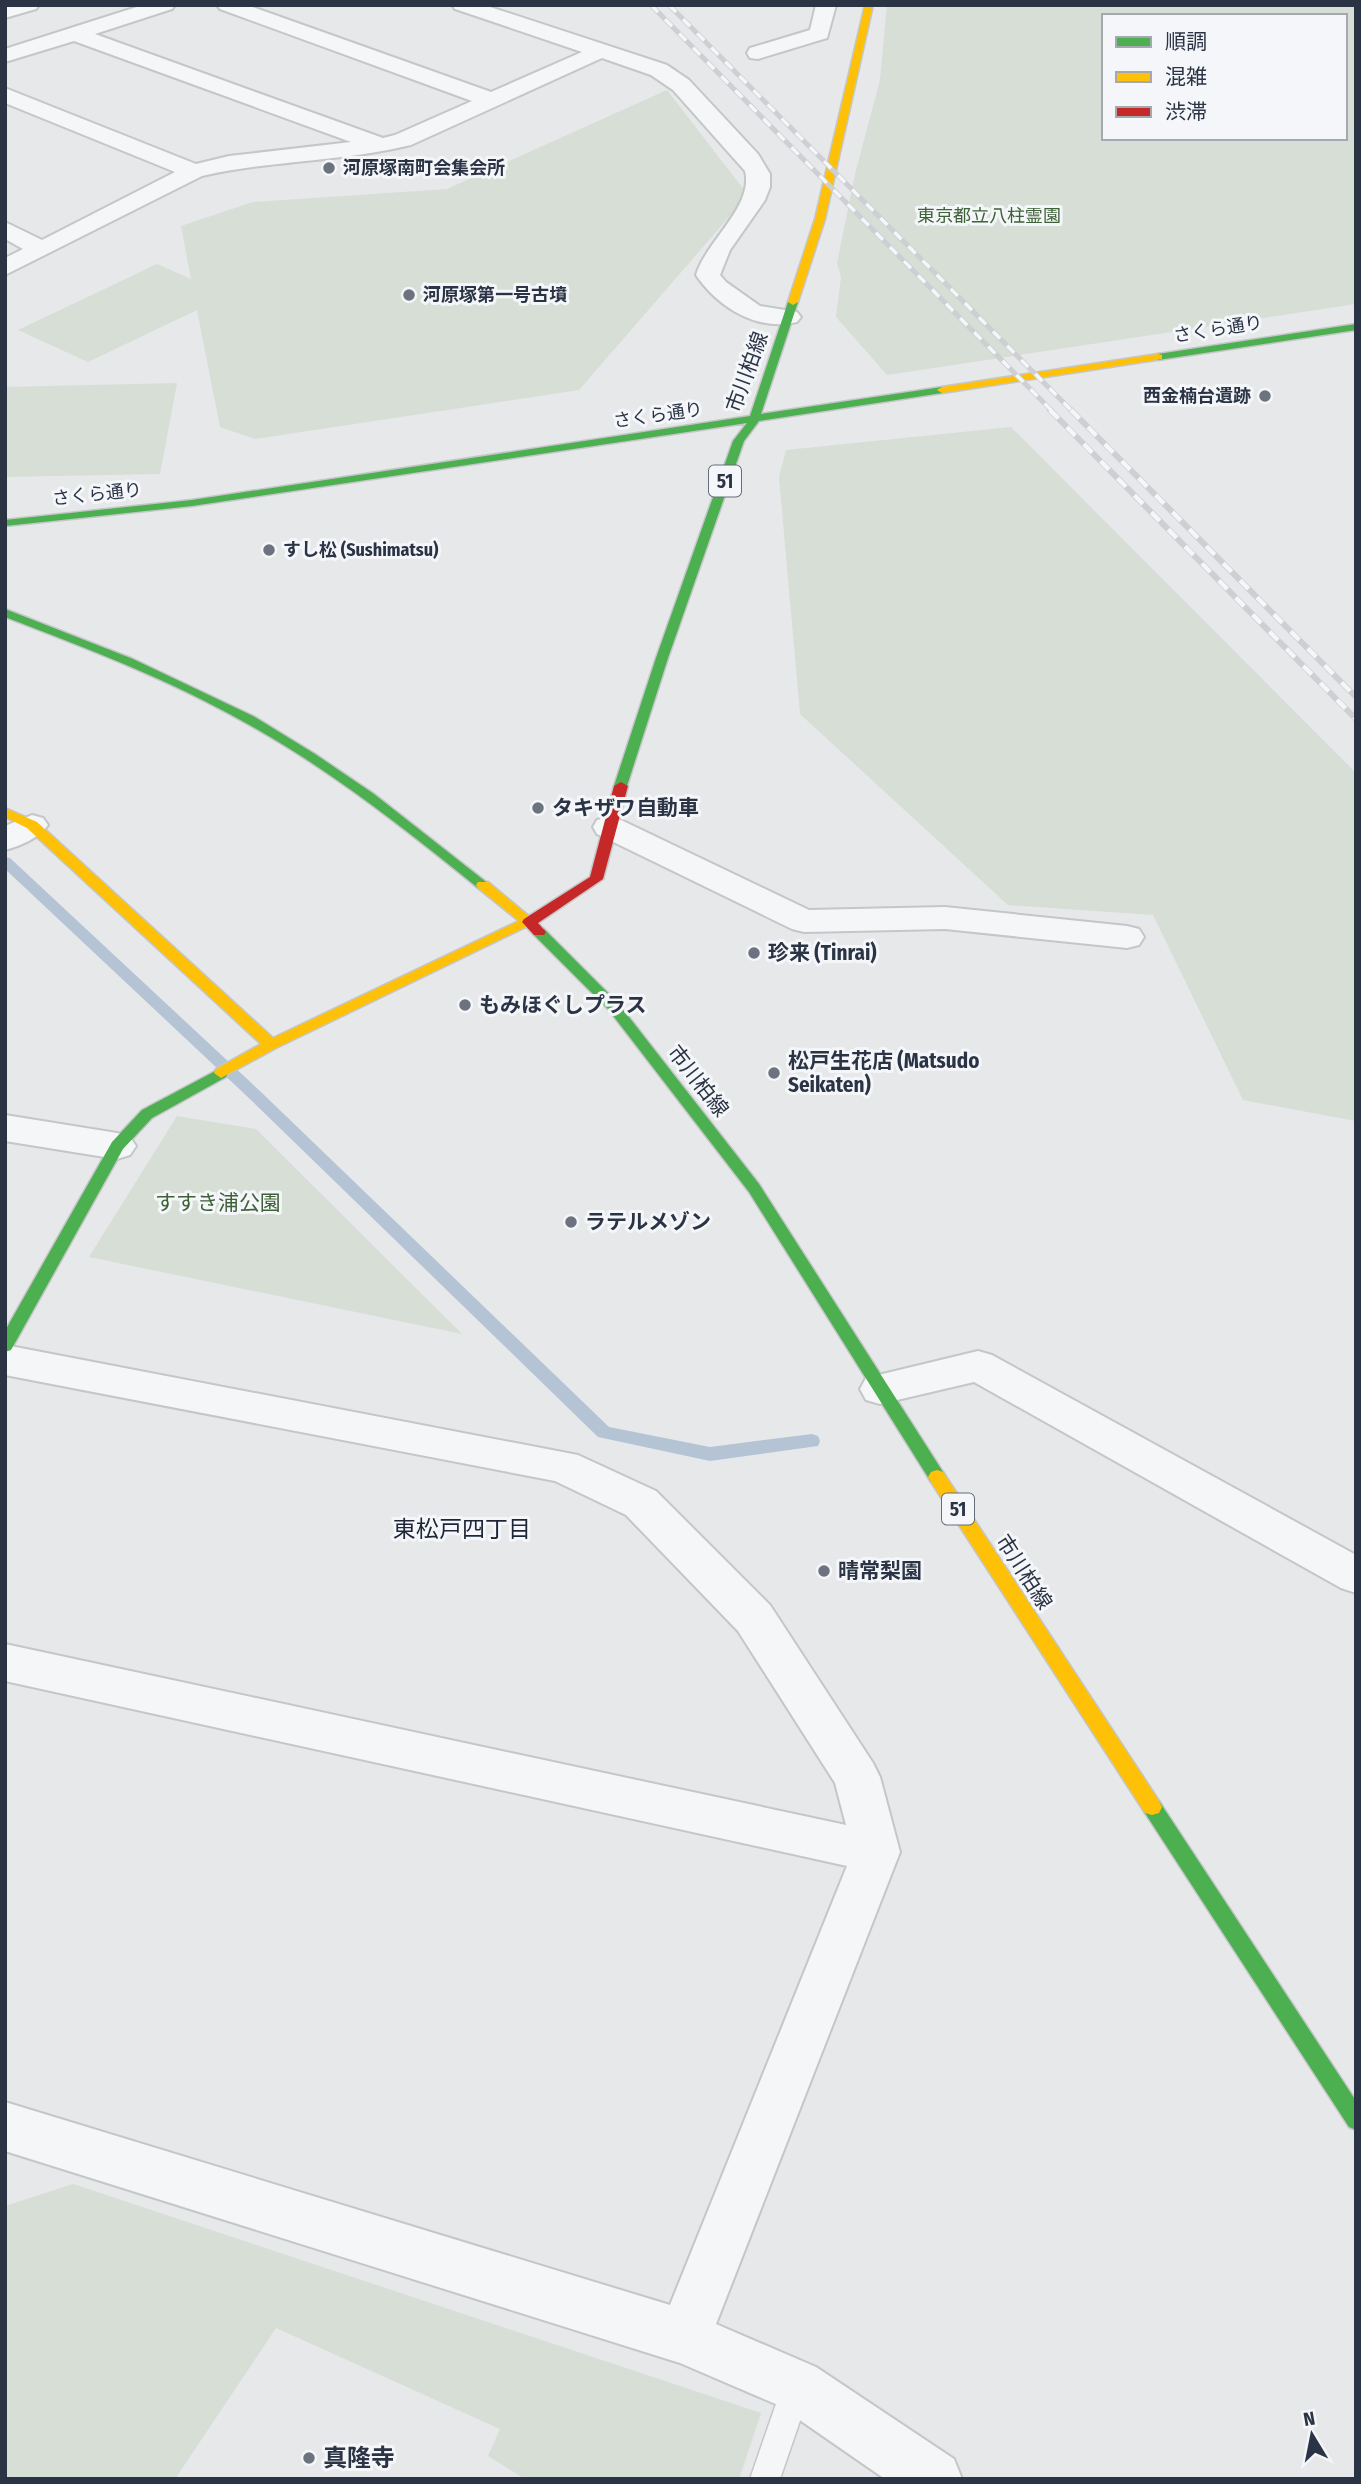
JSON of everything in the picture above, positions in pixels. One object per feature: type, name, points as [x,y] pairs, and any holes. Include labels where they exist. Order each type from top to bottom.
[{"type":"street","points":[[5,12],[29,5]]},
{"type":"street","points":[[5,56],[165,5]]},
{"type":"street","points":[[227,5],[494,101]]},
{"type":"street","points":[[462,5],[659,70],[681,85],[750,159],[758,174],[752,203],[710,261],[708,275],[717,288],[753,313],[789,317]]},
{"type":"street","points":[[758,53],[820,34],[826,5]]},
{"type":"street","name":"市川柏線","points":[[869,5],[820,219],[754,420],[739,441],[676,612],[609,827],[596,879],[529,922],[613,1006],[754,1188],[880,1389],[1356,2120]]},
{"type":"street","points":[[74,34],[382,145]]},
{"type":"street","points":[[5,268],[194,171],[229,163],[382,145],[403,140],[601,51]]},
{"type":"street","points":[[5,95],[194,171]]},
{"type":"street","points":[[5,229],[41,249]]},
{"type":"street","name":"さくら通り","points":[[5,523],[192,503],[1356,327]]},
{"type":"street","points":[[5,613],[169,679],[280,738],[382,804],[529,922],[271,1045],[147,1114],[117,1146],[5,1346]]},
{"type":"street","points":[[609,827],[804,920],[944,918],[1127,937]]},
{"type":"street","points":[[13,829],[271,1045]]},
{"type":"street","points":[[5,1128],[117,1146]]},
{"type":"street","points":[[5,1360],[563,1466],[641,1503],[754,1618],[857,1777],[876,1852],[684,2337]]},
{"type":"street","points":[[880,1389],[978,1366],[1356,1576]]},
{"type":"street","points":[[5,1662],[876,1852]]},
{"type":"street","points":[[5,2126],[684,2337],[797,2386],[934,2479]]},
{"type":"lane","points":[[765,2479],[797,2386]]},
{"type":"green space","name":"東京都立八柱霊園","points":[[887,5],[1356,5],[1356,304],[887,375],[836,317],[841,277],[837,263],[855,174],[880,80]]},
{"type":"green space","points":[[667,90],[748,195],[579,390],[255,439],[220,427],[197,310],[88,362],[18,330],[157,264],[191,279],[181,226],[253,202],[447,189]]},
{"type":"green space","points":[[177,383],[160,474],[5,477],[5,387]]},
{"type":"green space","points":[[1011,427],[1356,773],[1356,1121],[1243,1100],[1153,915],[1008,905],[800,714],[779,477],[786,450]]},
{"type":"green space","name":"すすき浦公園","points":[[177,1116],[256,1129],[462,1334],[89,1257]]},
{"type":"green space","points":[[73,2184],[761,2413],[739,2479],[525,2479],[488,2456],[500,2429],[276,2328],[175,2479],[5,2479],[5,2206]]},
{"type":"waterway","points":[[5,861],[256,1096],[604,1432],[710,1454],[812,1441]]},
{"type":"railway","points":[[651,5],[1052,411]]},
{"type":"railway","points":[[669,5],[1072,411]]},
{"type":"railway","points":[[1050,410],[1356,719]]},
{"type":"railway","points":[[1071,410],[1356,697]]},
{"type":"traffic: fast","points":[[621,786],[662,658],[739,441],[754,420],[793,302]]},
{"type":"traffic: fast","points":[[1158,357],[1356,327]]},
{"type":"traffic: fast","points":[[5,523],[192,503],[942,390]]},
{"type":"traffic: fast","points":[[5,613],[159,675],[249,719],[310,756],[369,797],[483,885]]},
{"type":"traffic: fast","points":[[539,932],[613,1006],[754,1188],[937,1477]]},
{"type":"traffic: fast","points":[[5,1346],[117,1146],[147,1114],[221,1073]]},
{"type":"traffic: fast","points":[[1152,1807],[1356,2120]]},
{"type":"traffic: slow","points":[[793,302],[820,219],[869,5]]},
{"type":"traffic: slow","points":[[942,390],[1158,357]]},
{"type":"traffic: slow","points":[[5,812],[32,825],[271,1045]]},
{"type":"traffic: slow","points":[[221,1073],[271,1045],[529,922],[483,885]]},
{"type":"traffic: slow","points":[[937,1477],[1152,1807]]},
{"type":"traffic: jam","points":[[539,932],[529,922],[596,879],[621,786]]},
{"type":"place","name":"河原塚南町会集会所","points":[[329,168]]},
{"type":"place","name":"河原塚第一号古墳","points":[[409,295]]},
{"type":"place","name":"西金楠台遺跡","points":[[1265,396]]},
{"type":"place","name":"すし松 (Sushimatsu)","points":[[269,550]]},
{"type":"place","name":"タキザワ自動車","points":[[538,808]]},
{"type":"place","name":"珍来 (Tinrai)","points":[[754,953]]},
{"type":"place","name":"もみほぐしプラス","points":[[465,1005]]},
{"type":"place","name":"松戸生花店 (Matsudo Seikaten)","points":[[774,1073]]},
{"type":"place","name":"ラテルメゾン","points":[[571,1222]]},
{"type":"place","name":"晴常梨園","points":[[824,1571]]},
{"type":"place","name":"真隆寺","points":[[309,2458]]},
{"type":"district","name":"東松戸四丁目","points":[[462,1529]]}]
